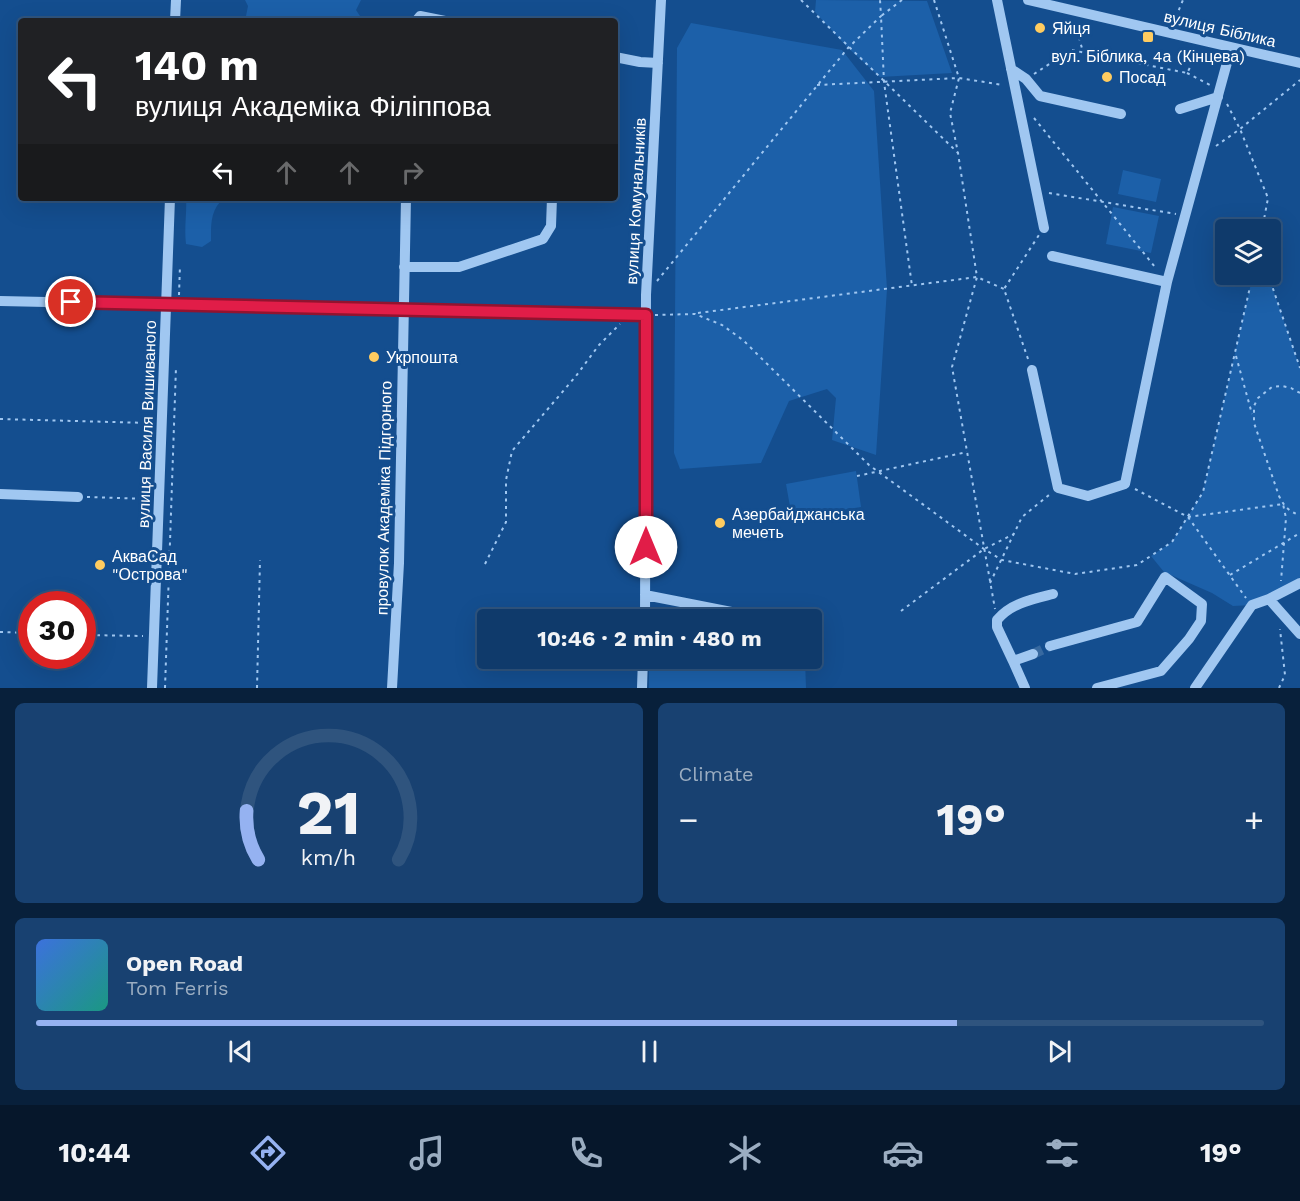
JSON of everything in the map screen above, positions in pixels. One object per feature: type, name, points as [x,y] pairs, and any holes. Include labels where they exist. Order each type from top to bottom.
[{"type":"street","points":[[175,18],[176,0]]},
{"type":"street","name":"вулиця Комунальників","points":[[645,609],[646,295],[661,0]]},
{"type":"street","points":[[996,0],[1044,228]]},
{"type":"street","name":"вулиця Біблика","points":[[1028,0],[1300,63]]},
{"type":"street","points":[[1032,370],[1058,488],[1088,496],[1125,483],[1167,282],[1231,48]]},
{"type":"street","points":[[618,58],[658,63]]},
{"type":"street","points":[[1011,69],[1026,79],[1040,96],[1121,114]]},
{"type":"street","points":[[1180,109],[1219,93]]},
{"type":"street","name":"вулиця Василя Вишиваного","points":[[152,688],[170,201]]},
{"type":"street","name":"провулок Академіка Підгорного","points":[[392,688],[399,563],[406,201]]},
{"type":"street","points":[[404,267],[459,267],[543,239],[551,226],[552,201]]},
{"type":"street","points":[[1052,256],[1167,282]]},
{"type":"street","points":[[0,301],[646,315]]},
{"type":"street","points":[[0,495],[78,497]]},
{"type":"street","points":[[1050,646],[1137,622],[1165,577],[1202,604],[1201,621],[1189,639],[1161,671],[1096,688]]},
{"type":"street","points":[[1195,688],[1252,605],[1300,583]]},
{"type":"street","points":[[1023,687],[997,627],[997,620],[1002,614],[1025,601],[1053,594]]},
{"type":"street","points":[[645,595],[714,609]]},
{"type":"street","points":[[1269,599],[1300,634]]},
{"type":"street","points":[[1013,661],[1033,654]]},
{"type":"street","points":[[642,688],[643,669]]},
{"type":"path","points":[[801,0],[958,153]]},
{"type":"path","points":[[880,0],[884,82],[912,286]]},
{"type":"path","points":[[646,295],[848,48],[881,16],[902,0]]},
{"type":"path","points":[[934,0],[959,78],[950,113],[977,277],[952,367],[984,549]]},
{"type":"path","points":[[1173,24],[1183,0]]},
{"type":"path","points":[[1075,23],[1083,52]]},
{"type":"path","points":[[1026,79],[1071,50],[1186,73],[1219,93],[1240,129],[1268,198],[1265,219]]},
{"type":"path","points":[[1186,73],[1198,53]]},
{"type":"path","points":[[817,86],[959,78],[1015,87]]},
{"type":"path","points":[[1202,156],[1240,129],[1300,80]]},
{"type":"path","points":[[1031,114],[1167,282]]},
{"type":"path","points":[[1036,191],[1185,216]]},
{"type":"path","points":[[1004,289],[1044,228]]},
{"type":"path","points":[[178,304],[180,266]]},
{"type":"path","points":[[646,315],[695,314],[977,277],[1004,289],[1032,370]]},
{"type":"path","points":[[695,314],[722,325],[743,340],[877,471],[984,549],[1002,560],[1075,574],[1137,565],[1172,542],[1188,517],[1203,492],[1250,285]]},
{"type":"path","points":[[1272,285],[1300,368]]},
{"type":"path","points":[[485,564],[507,522],[506,480],[512,451],[576,376],[599,345],[629,315]]},
{"type":"path","points":[[1235,353],[1254,423],[1286,518],[1281,593]]},
{"type":"path","points":[[165,688],[176,362]]},
{"type":"path","points":[[1254,423],[1254,406],[1264,392],[1272,387],[1282,386],[1300,393]]},
{"type":"path","points":[[0,419],[162,423]]},
{"type":"path","points":[[856,476],[967,452]]},
{"type":"path","points":[[1125,483],[1188,517],[1252,605]]},
{"type":"path","points":[[990,583],[1022,517],[1058,488]]},
{"type":"path","points":[[78,497],[159,500]]},
{"type":"path","points":[[1188,517],[1283,504]]},
{"type":"path","points":[[1283,504],[1290,511],[1300,514]]},
{"type":"path","points":[[1230,576],[1300,533]]},
{"type":"path","points":[[901,611],[984,549],[1014,534]]},
{"type":"path","points":[[257,688],[261,560]]},
{"type":"path","points":[[1278,610],[1285,675],[1279,688]]},
{"type":"path","points":[[0,632],[18,633]]},
{"type":"path","points":[[96,634],[154,636]]},
{"type":"shaded area","points":[[245,0],[361,0],[356,10],[361,18],[246,18],[248,6]]},
{"type":"shaded area","points":[[816,0],[927,1],[952,73],[880,77],[848,48],[815,12]]},
{"type":"shaded area","points":[[691,23],[842,50],[874,91],[887,289],[876,455],[832,440],[836,398],[827,389],[789,401],[761,463],[680,469],[674,453],[677,48]]},
{"type":"shaded area","points":[[1123,170],[1161,179],[1156,202],[1118,194]]},
{"type":"shaded area","points":[[186,201],[221,201],[211,224],[211,241],[202,247],[186,244]]},
{"type":"shaded area","points":[[1113,207],[1159,216],[1151,253],[1106,244]]},
{"type":"shaded area","points":[[1251,285],[1271,285],[1300,368],[1300,583],[1252,605],[1233,606],[1212,593],[1164,572],[1151,556],[1172,542],[1203,492]]},
{"type":"shaded area","points":[[856,471],[861,507],[792,518],[786,484]]},
{"type":"shaded area","points":[[649,669],[805,669],[806,688],[649,688]]},
{"type":"tunnel","points":[[1033,654],[1050,646]]},
{"type":"place","name":"Яйця","points":[[1040,28]]},
{"type":"place","name":"вул. Біблика, 4а (Кінцева)","points":[[1148,37]]},
{"type":"place","name":"Посад","points":[[1107,77]]},
{"type":"place","name":"Укрпошта","points":[[374,357]]},
{"type":"place","name":"Азербайджанська мечеть","points":[[720,523]]},
{"type":"place","name":"АкваСад \"Острова\"","points":[[100,565]]},
{"type":"route","points":[[71,302],[646,315],[646,547]]}]
